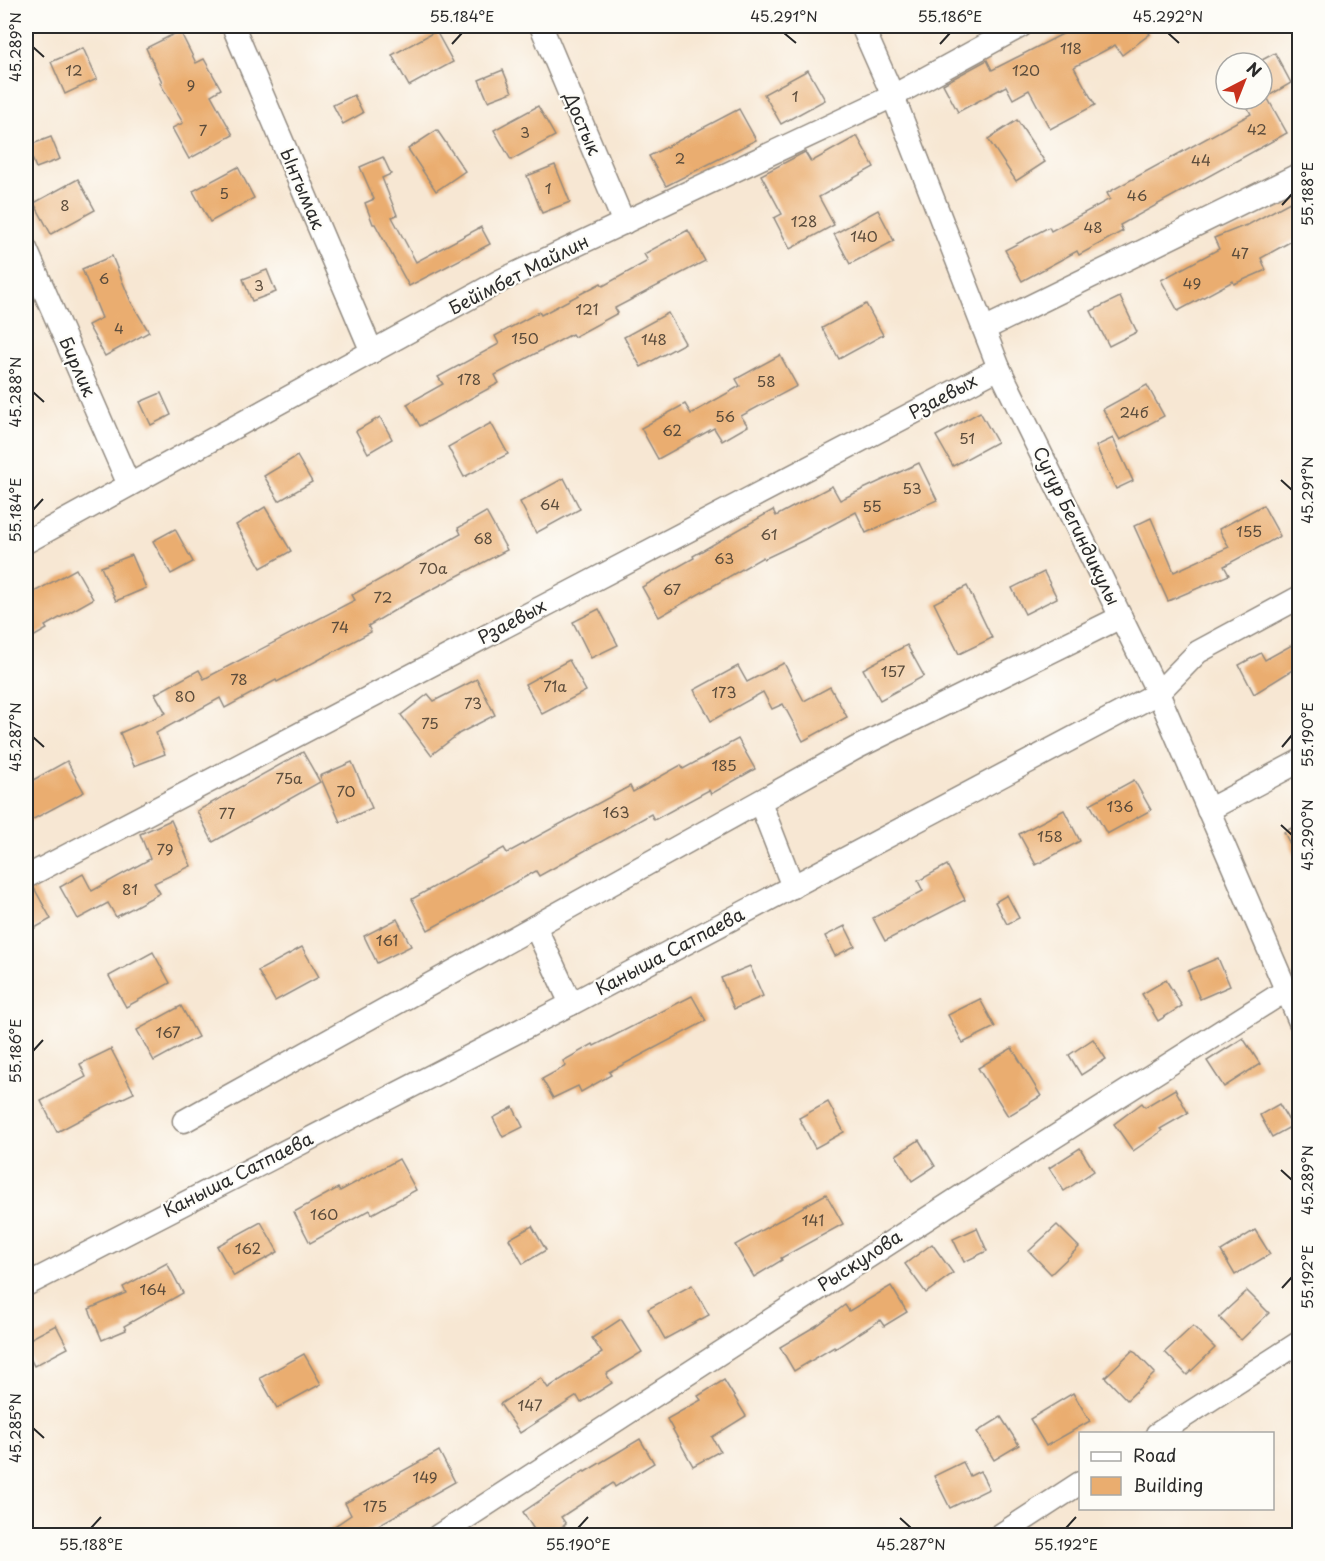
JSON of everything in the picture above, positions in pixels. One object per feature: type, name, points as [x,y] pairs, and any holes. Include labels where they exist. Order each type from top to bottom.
[{"type":"street","name":"Ынтымак","points":[[233,26],[372,351]]},
{"type":"street","name":"Достык","points":[[541,26],[624,223]]},
{"type":"street","name":"Сугур Бегиндикулы","points":[[862,26],[893,96],[999,368],[1158,693],[1299,1022]]},
{"type":"street","name":"Бейімбет Майлин","points":[[26,542],[502,280],[893,96],[1021,26]]},
{"type":"street","points":[[984,328],[1299,174]]},
{"type":"street","name":"Бирлик","points":[[26,249],[129,485]]},
{"type":"street","name":"Рзаевых","points":[[26,877],[999,368]]},
{"type":"street","name":"Каныша Сатпаева","points":[[26,1284],[571,1004],[1158,693],[1198,652],[1299,597]]},
{"type":"street","points":[[184,1121],[856,748],[1121,617]]},
{"type":"street","points":[[1208,810],[1299,761]]},
{"type":"street","points":[[760,802],[793,887]]},
{"type":"street","points":[[536,926],[571,1004]]},
{"type":"street","name":"Рыскулова","points":[[438,1536],[978,1185],[1285,991]]},
{"type":"street","points":[[1160,1432],[1299,1342]]},
{"type":"street","points":[[999,1536],[1079,1484]]},
{"type":"building","points":[[1078,26],[1144,26],[1150,34],[1122,55],[1115,45],[1074,67],[1095,105],[1050,129],[1029,90],[1013,99],[1006,86],[958,112],[943,84],[987,60],[992,70]]},
{"type":"building","points":[[180,31],[196,63],[204,59],[221,89],[211,95],[233,135],[189,159],[172,128],[183,123],[160,83],[162,82],[146,48]]},
{"type":"building","points":[[436,31],[453,62],[409,86],[392,55]]},
{"type":"building","points":[[83,48],[97,79],[65,94],[51,62]]},
{"type":"building","points":[[1274,54],[1291,83],[1274,93]]},
{"type":"building","points":[[503,70],[512,92],[488,101],[479,80]]},
{"type":"building","points":[[808,70],[825,100],[781,124],[764,94]]},
{"type":"building","points":[[354,95],[363,113],[343,124],[333,105]]},
{"type":"building","points":[[538,106],[555,136],[511,160],[494,130]]},
{"type":"building","points":[[739,109],[756,140],[666,186],[649,156]]},
{"type":"building","points":[[1274,110],[1287,133],[1120,225],[1123,231],[1079,255],[1077,251],[1022,281],[1005,250],[1049,227],[1051,231],[1110,199],[1107,193],[1251,114],[1249,111]]},
{"type":"building","points":[[1017,120],[1045,162],[1016,181],[988,139]]},
{"type":"building","points":[[437,130],[465,171],[436,191],[408,149]]},
{"type":"building","points":[[857,136],[874,167],[819,197],[834,225],[790,249],[774,218],[782,214],[761,175],[805,152],[811,162]]},
{"type":"building","points":[[51,137],[60,159],[36,168],[27,146]]},
{"type":"building","points":[[383,157],[391,174],[382,178],[397,215],[392,217],[416,262],[481,227],[490,244],[409,286],[373,224],[365,203],[374,199],[360,167]]},
{"type":"building","points":[[555,165],[570,202],[542,213],[527,176]]},
{"type":"building","points":[[238,167],[254,198],[210,222],[193,191]]},
{"type":"building","points":[[78,179],[95,210],[51,234],[34,203]]},
{"type":"building","points":[[1299,197],[1299,237],[1261,258],[1266,270],[1234,284],[1233,281],[1178,311],[1161,280],[1219,249],[1214,238],[1246,226]]},
{"type":"building","points":[[878,210],[894,241],[850,264],[834,234]]},
{"type":"building","points":[[688,230],[705,261],[615,308],[618,313],[574,337],[572,334],[495,375],[499,383],[420,426],[407,404],[443,384],[438,377],[499,344],[495,336],[601,283],[603,286],[648,261],[644,254]]},
{"type":"building","points":[[112,256],[131,302],[149,332],[105,356],[88,325],[102,318],[82,269]]},
{"type":"building","points":[[267,270],[276,292],[252,301],[243,279]]},
{"type":"building","points":[[1120,297],[1137,332],[1109,346],[1091,311]]},
{"type":"building","points":[[866,304],[883,335],[839,359],[822,328]]},
{"type":"building","points":[[668,313],[685,343],[641,367],[624,337]]},
{"type":"building","points":[[780,355],[797,386],[741,416],[748,426],[722,441],[714,428],[658,459],[641,428],[685,404],[691,414],[740,386],[736,379]]},
{"type":"building","points":[[1147,385],[1164,416],[1120,440],[1103,409]]},
{"type":"building","points":[[161,393],[171,415],[151,425],[140,402]]},
{"type":"building","points":[[980,412],[997,442],[953,466],[936,436]]},
{"type":"building","points":[[380,417],[392,439],[368,453],[356,431]]},
{"type":"building","points":[[491,423],[508,454],[464,477],[448,447]]},
{"type":"building","points":[[1113,438],[1133,481],[1116,489],[1096,446]]},
{"type":"building","points":[[297,456],[312,482],[279,501],[264,476]]},
{"type":"building","points":[[919,463],[937,500],[866,533],[856,512],[804,540],[764,559],[763,557],[659,617],[642,587],[773,510],[776,516],[832,486],[840,500]]},
{"type":"building","points":[[564,478],[580,509],[536,533],[520,502]]},
{"type":"building","points":[[1263,505],[1280,536],[1224,566],[1229,575],[1168,601],[1134,526],[1151,518],[1174,572],[1229,547],[1219,529]]},
{"type":"building","points":[[265,507],[291,551],[261,568],[236,525]]},
{"type":"building","points":[[486,512],[507,550],[412,600],[368,626],[371,632],[277,682],[276,680],[225,708],[220,698],[156,733],[165,754],[134,766],[120,733],[166,713],[155,694],[199,670],[204,679],[355,600],[352,595],[461,534],[458,528]]},
{"type":"building","points":[[175,529],[193,562],[171,574],[153,541]]},
{"type":"building","points":[[132,555],[146,588],[116,601],[101,567]]},
{"type":"building","points":[[76,569],[93,599],[45,626],[47,629],[26,641],[26,601],[34,597],[32,593]]},
{"type":"building","points":[[1044,572],[1057,598],[1025,614],[1012,588]]},
{"type":"building","points":[[967,586],[992,638],[959,654],[934,603]]},
{"type":"building","points":[[599,609],[618,645],[591,658],[573,622]]},
{"type":"building","points":[[1299,641],[1299,666],[1254,694],[1239,665],[1261,653],[1265,660]]},
{"type":"building","points":[[907,645],[924,676],[880,700],[863,669]]},
{"type":"building","points":[[569,660],[586,691],[542,714],[525,684]]},
{"type":"building","points":[[784,663],[804,701],[830,687],[847,717],[803,741],[783,704],[772,709],[763,692],[711,721],[694,690],[738,666],[747,682]]},
{"type":"building","points":[[477,679],[495,715],[460,733],[431,755],[401,715],[428,694],[434,701]]},
{"type":"building","points":[[738,739],[755,769],[711,794],[709,790],[654,820],[651,814],[539,876],[536,871],[428,930],[412,899],[504,848],[507,853],[630,786],[633,792],[681,765],[683,769]]},
{"type":"building","points":[[303,752],[320,782],[213,842],[197,811]]},
{"type":"building","points":[[67,761],[84,792],[26,823],[26,784]]},
{"type":"building","points":[[352,762],[372,808],[340,822],[320,776]]},
{"type":"building","points":[[1134,780],[1151,810],[1107,834],[1090,804]]},
{"type":"building","points":[[1064,810],[1080,841],[1036,865],[1019,834]]},
{"type":"building","points":[[171,820],[191,866],[154,883],[160,893],[116,917],[108,903],[78,919],[60,887],[83,874],[92,891],[150,859],[140,834]]},
{"type":"building","points":[[1299,824],[1299,862],[1284,832]]},
{"type":"building","points":[[947,865],[965,900],[885,941],[873,918],[923,891],[918,881]]},
{"type":"building","points":[[34,888],[51,919],[26,933],[26,893]]},
{"type":"building","points":[[1007,895],[1019,918],[1007,924],[995,902]]},
{"type":"building","points":[[397,919],[411,946],[377,963],[364,936]]},
{"type":"building","points":[[845,926],[855,946],[835,956],[825,936]]},
{"type":"building","points":[[302,947],[319,977],[275,1001],[258,971]]},
{"type":"building","points":[[153,952],[170,983],[126,1007],[109,976]]},
{"type":"building","points":[[1218,958],[1230,986],[1200,999],[1188,971]]},
{"type":"building","points":[[750,966],[763,996],[734,1009],[721,978]]},
{"type":"building","points":[[1166,980],[1182,1006],[1158,1021],[1142,994]]},
{"type":"building","points":[[692,996],[706,1021],[609,1072],[611,1075],[581,1092],[578,1086],[553,1098],[542,1079],[566,1066],[563,1061]]},
{"type":"building","points":[[980,999],[995,1027],[963,1043],[948,1015]]},
{"type":"building","points":[[181,1006],[198,1037],[154,1061],[137,1030]]},
{"type":"building","points":[[1243,1038],[1260,1064],[1224,1087],[1207,1061]]},
{"type":"building","points":[[1093,1039],[1106,1059],[1081,1075],[1069,1055]]},
{"type":"building","points":[[1012,1048],[1041,1096],[1008,1116],[978,1068]]},
{"type":"building","points":[[111,1049],[134,1093],[57,1132],[41,1101],[86,1077],[80,1064]]},
{"type":"building","points":[[1175,1089],[1188,1113],[1160,1129],[1162,1131],[1133,1151],[1114,1124],[1142,1103],[1145,1107]]},
{"type":"building","points":[[828,1102],[844,1132],[815,1148],[799,1118]]},
{"type":"building","points":[[1279,1104],[1292,1126],[1272,1137],[1260,1115]]},
{"type":"building","points":[[513,1107],[523,1127],[503,1137],[493,1118]]},
{"type":"building","points":[[919,1140],[935,1166],[912,1181],[896,1155]]},
{"type":"building","points":[[1080,1148],[1094,1171],[1064,1191],[1049,1168]]},
{"type":"building","points":[[399,1159],[416,1190],[372,1214],[370,1210],[310,1243],[294,1212],[338,1188],[340,1191]]},
{"type":"building","points":[[826,1194],[843,1224],[781,1258],[782,1260],[754,1277],[735,1245]]},
{"type":"building","points":[[261,1222],[278,1252],[234,1276],[217,1246]]},
{"type":"building","points":[[1057,1225],[1079,1247],[1051,1274],[1029,1251]]},
{"type":"building","points":[[532,1226],[546,1250],[523,1264],[509,1239]]},
{"type":"building","points":[[977,1228],[987,1251],[964,1262],[953,1239]]},
{"type":"building","points":[[1255,1230],[1270,1254],[1235,1275],[1221,1251]]},
{"type":"building","points":[[932,1244],[953,1273],[926,1293],[905,1264]]},
{"type":"building","points":[[167,1263],[183,1293],[124,1326],[126,1330],[102,1340],[89,1309],[126,1293],[123,1287]]},
{"type":"building","points":[[692,1285],[709,1315],[665,1339],[648,1309]]},
{"type":"building","points":[[891,1286],[907,1312],[884,1326],[880,1320],[835,1349],[834,1347],[794,1371],[780,1347],[819,1324],[845,1305],[849,1311]]},
{"type":"building","points":[[1247,1291],[1269,1313],[1241,1340],[1219,1317]]},
{"type":"building","points":[[621,1319],[642,1352],[606,1374],[612,1383],[581,1403],[577,1396],[520,1433],[500,1404],[541,1378],[548,1388],[602,1353],[592,1338]]},
{"type":"building","points":[[56,1325],[68,1348],[34,1366],[26,1350],[26,1341]]},
{"type":"building","points":[[1193,1326],[1215,1348],[1187,1375],[1165,1352]]},
{"type":"building","points":[[1133,1350],[1155,1373],[1127,1400],[1105,1377]]},
{"type":"building","points":[[304,1354],[321,1384],[277,1408],[260,1378]]},
{"type":"building","points":[[724,1380],[746,1416],[712,1437],[720,1451],[693,1466],[667,1419],[701,1400],[698,1396]]},
{"type":"building","points":[[1073,1393],[1090,1421],[1046,1446],[1030,1419]]},
{"type":"building","points":[[1001,1417],[1019,1445],[994,1460],[977,1432]]},
{"type":"building","points":[[640,1439],[654,1463],[615,1487],[613,1483],[561,1517],[566,1524],[549,1536],[538,1536],[523,1512],[584,1471]]},
{"type":"building","points":[[439,1451],[455,1482],[359,1536],[320,1536],[351,1515],[345,1503]]},
{"type":"building","points":[[963,1462],[970,1476],[980,1471],[989,1489],[950,1508],[934,1476]]}]
